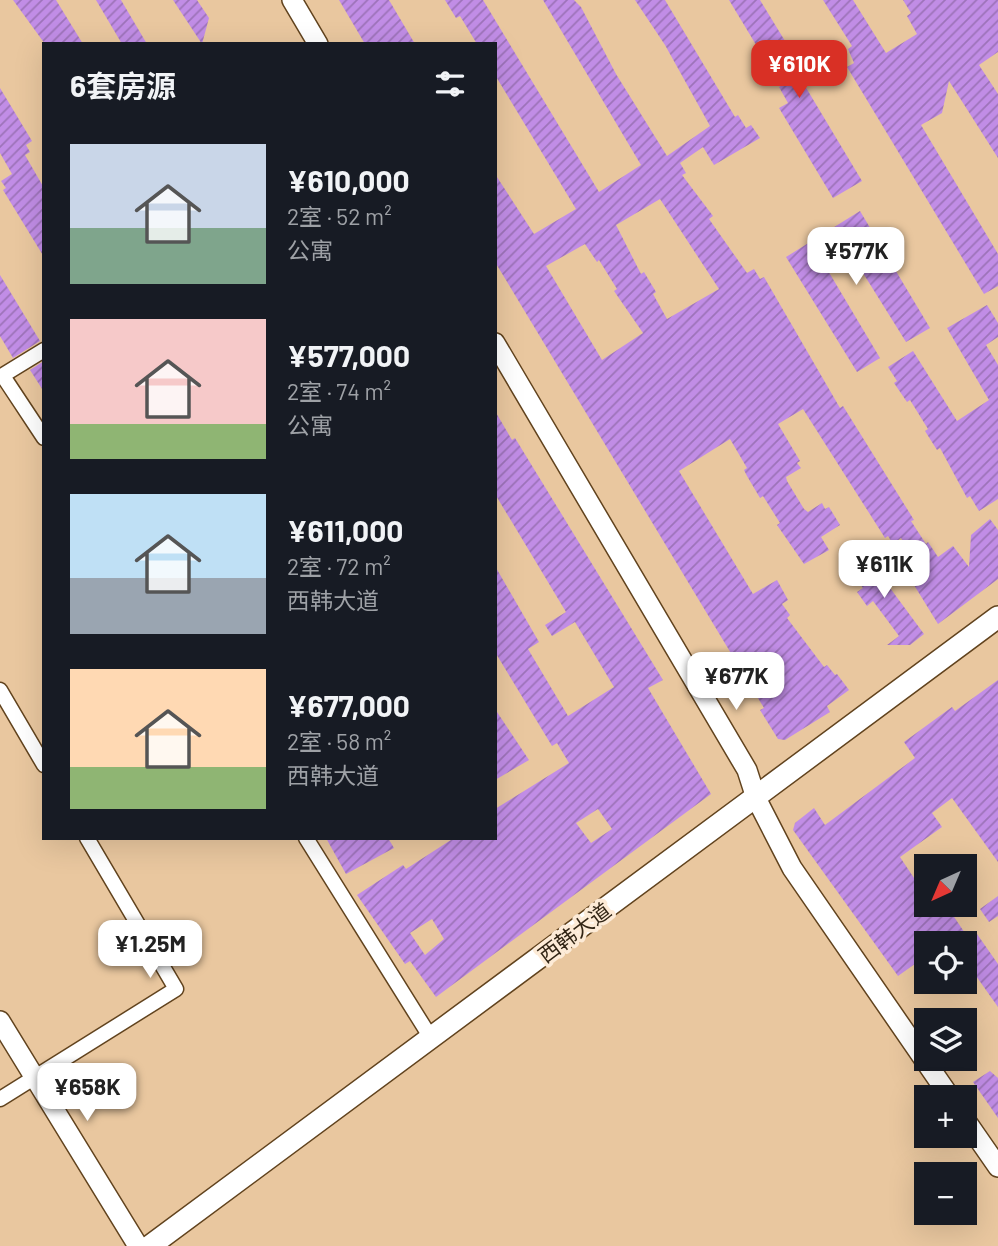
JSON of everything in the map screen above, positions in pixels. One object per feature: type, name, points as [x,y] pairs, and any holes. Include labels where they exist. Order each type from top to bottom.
[{"type":"main road","name":"西韩大道","points":[[172,1246],[759,804],[998,617]]},
{"type":"main road","name":"西韩大道","points":[[150,1246],[431,1038],[998,634]]},
{"type":"street","points":[[292,0],[317,42]]},
{"type":"street","points":[[497,346],[747,770],[759,804],[792,868],[942,1085]]},
{"type":"street","points":[[42,351],[1,377],[42,435]]},
{"type":"street","points":[[0,690],[42,762]]},
{"type":"street","points":[[0,1099],[176,989],[88,840]]},
{"type":"street","points":[[307,840],[431,1038]]},
{"type":"street","points":[[0,1021],[138,1246]]},
{"type":"street","points":[[977,1137],[998,1167]]},
{"type":"building","points":[[13,0],[56,0],[82,42],[44,42]]},
{"type":"building","points":[[96,0],[121,0],[146,42],[121,42]]},
{"type":"building","points":[[173,0],[197,0],[209,18],[201,42]]},
{"type":"building","points":[[339,0],[389,0],[414,42],[364,42]]},
{"type":"building","points":[[445,0],[483,0],[599,192],[641,165],[543,0],[574,0],[581,7],[616,74],[667,156],[710,126],[665,45],[635,0],[665,0],[735,117],[738,115],[746,128],[751,125],[760,138],[714,165],[703,147],[680,163],[686,173],[682,175],[713,216],[709,219],[747,273],[754,269],[760,279],[764,277],[840,408],[843,406],[914,520],[911,521],[938,557],[953,546],[969,567],[971,535],[990,519],[998,530],[998,579],[938,624],[914,585],[926,576],[901,538],[893,544],[888,536],[885,538],[803,409],[778,424],[800,461],[797,463],[801,468],[786,477],[787,481],[804,509],[808,512],[822,503],[825,509],[829,507],[840,525],[821,537],[829,550],[804,564],[777,525],[780,523],[763,496],[760,498],[730,439],[679,471],[753,594],[777,580],[788,600],[782,604],[790,615],[787,618],[824,667],[827,665],[837,674],[849,690],[827,706],[830,712],[785,740],[778,739],[760,710],[764,708],[497,265],[497,177],[534,234],[576,209],[497,78],[497,42],[476,42],[460,16],[456,18]],"holes":[[[660,199],[719,289],[667,319],[653,294],[656,292],[644,272],[641,274],[616,225]],[[585,244],[597,262],[599,260],[617,289],[614,291],[643,333],[602,360],[546,266]]]},
{"type":"building","points":[[729,0],[760,0],[810,82],[805,86],[862,181],[833,198],[779,108],[788,103],[779,87],[781,86]]},
{"type":"building","points":[[823,0],[853,0],[886,53],[917,34],[907,16],[911,13],[903,0],[998,0],[998,52],[979,65],[998,94],[998,158],[949,81],[942,113],[921,125],[998,254],[998,286],[984,294],[847,67],[854,63],[848,49],[852,46]]},
{"type":"building","points":[[0,88],[32,141],[26,145],[30,152],[25,155],[42,185],[42,254],[3,190],[6,188],[1,181],[12,174],[0,153]]},
{"type":"building","points":[[860,211],[930,328],[906,342],[848,249],[824,264],[880,358],[857,372],[786,257]]},
{"type":"building","points":[[0,275],[40,341],[13,358],[0,336]]},
{"type":"building","points":[[987,305],[998,323],[998,337],[986,345],[998,365],[998,499],[979,511],[970,496],[967,498],[940,448],[937,450],[925,431],[928,429],[910,400],[907,402],[894,383],[897,381],[888,367],[913,351],[957,421],[989,400],[947,328]]},
{"type":"building","points":[[42,362],[42,389],[30,370]]},
{"type":"building","points":[[497,414],[512,440],[515,438],[663,680],[648,688],[711,794],[436,997],[410,961],[405,964],[357,895],[403,865],[406,869],[451,840],[497,840],[497,808],[569,763],[557,743],[552,746],[497,655],[497,569],[539,642],[528,649],[568,716],[614,687],[575,622],[552,636],[545,625],[566,612],[497,497]],"holes":[[[598,809],[612,829],[591,843],[576,823]],[[432,919],[444,939],[425,955],[410,933]]]},
{"type":"building","points":[[862,550],[924,634],[910,645],[887,645],[899,636],[873,601],[867,606],[857,592],[863,588],[845,563]]},
{"type":"building","points":[[998,680],[998,862],[952,798],[932,813],[942,827],[900,857],[914,878],[914,917],[954,917],[964,931],[914,931],[914,965],[898,976],[793,830],[795,823],[814,808],[825,825],[915,758],[904,742],[952,707],[955,711]]},
{"type":"building","points":[[497,712],[529,760],[497,779]]},
{"type":"building","points":[[327,840],[389,840],[394,848],[346,874]]},
{"type":"building","points":[[998,896],[998,916],[989,922],[980,909]]},
{"type":"building","points":[[977,934],[998,964],[998,1007],[977,977]]},
{"type":"building","points":[[990,1071],[998,1078],[998,1118],[977,1085],[973,1082]]}]
